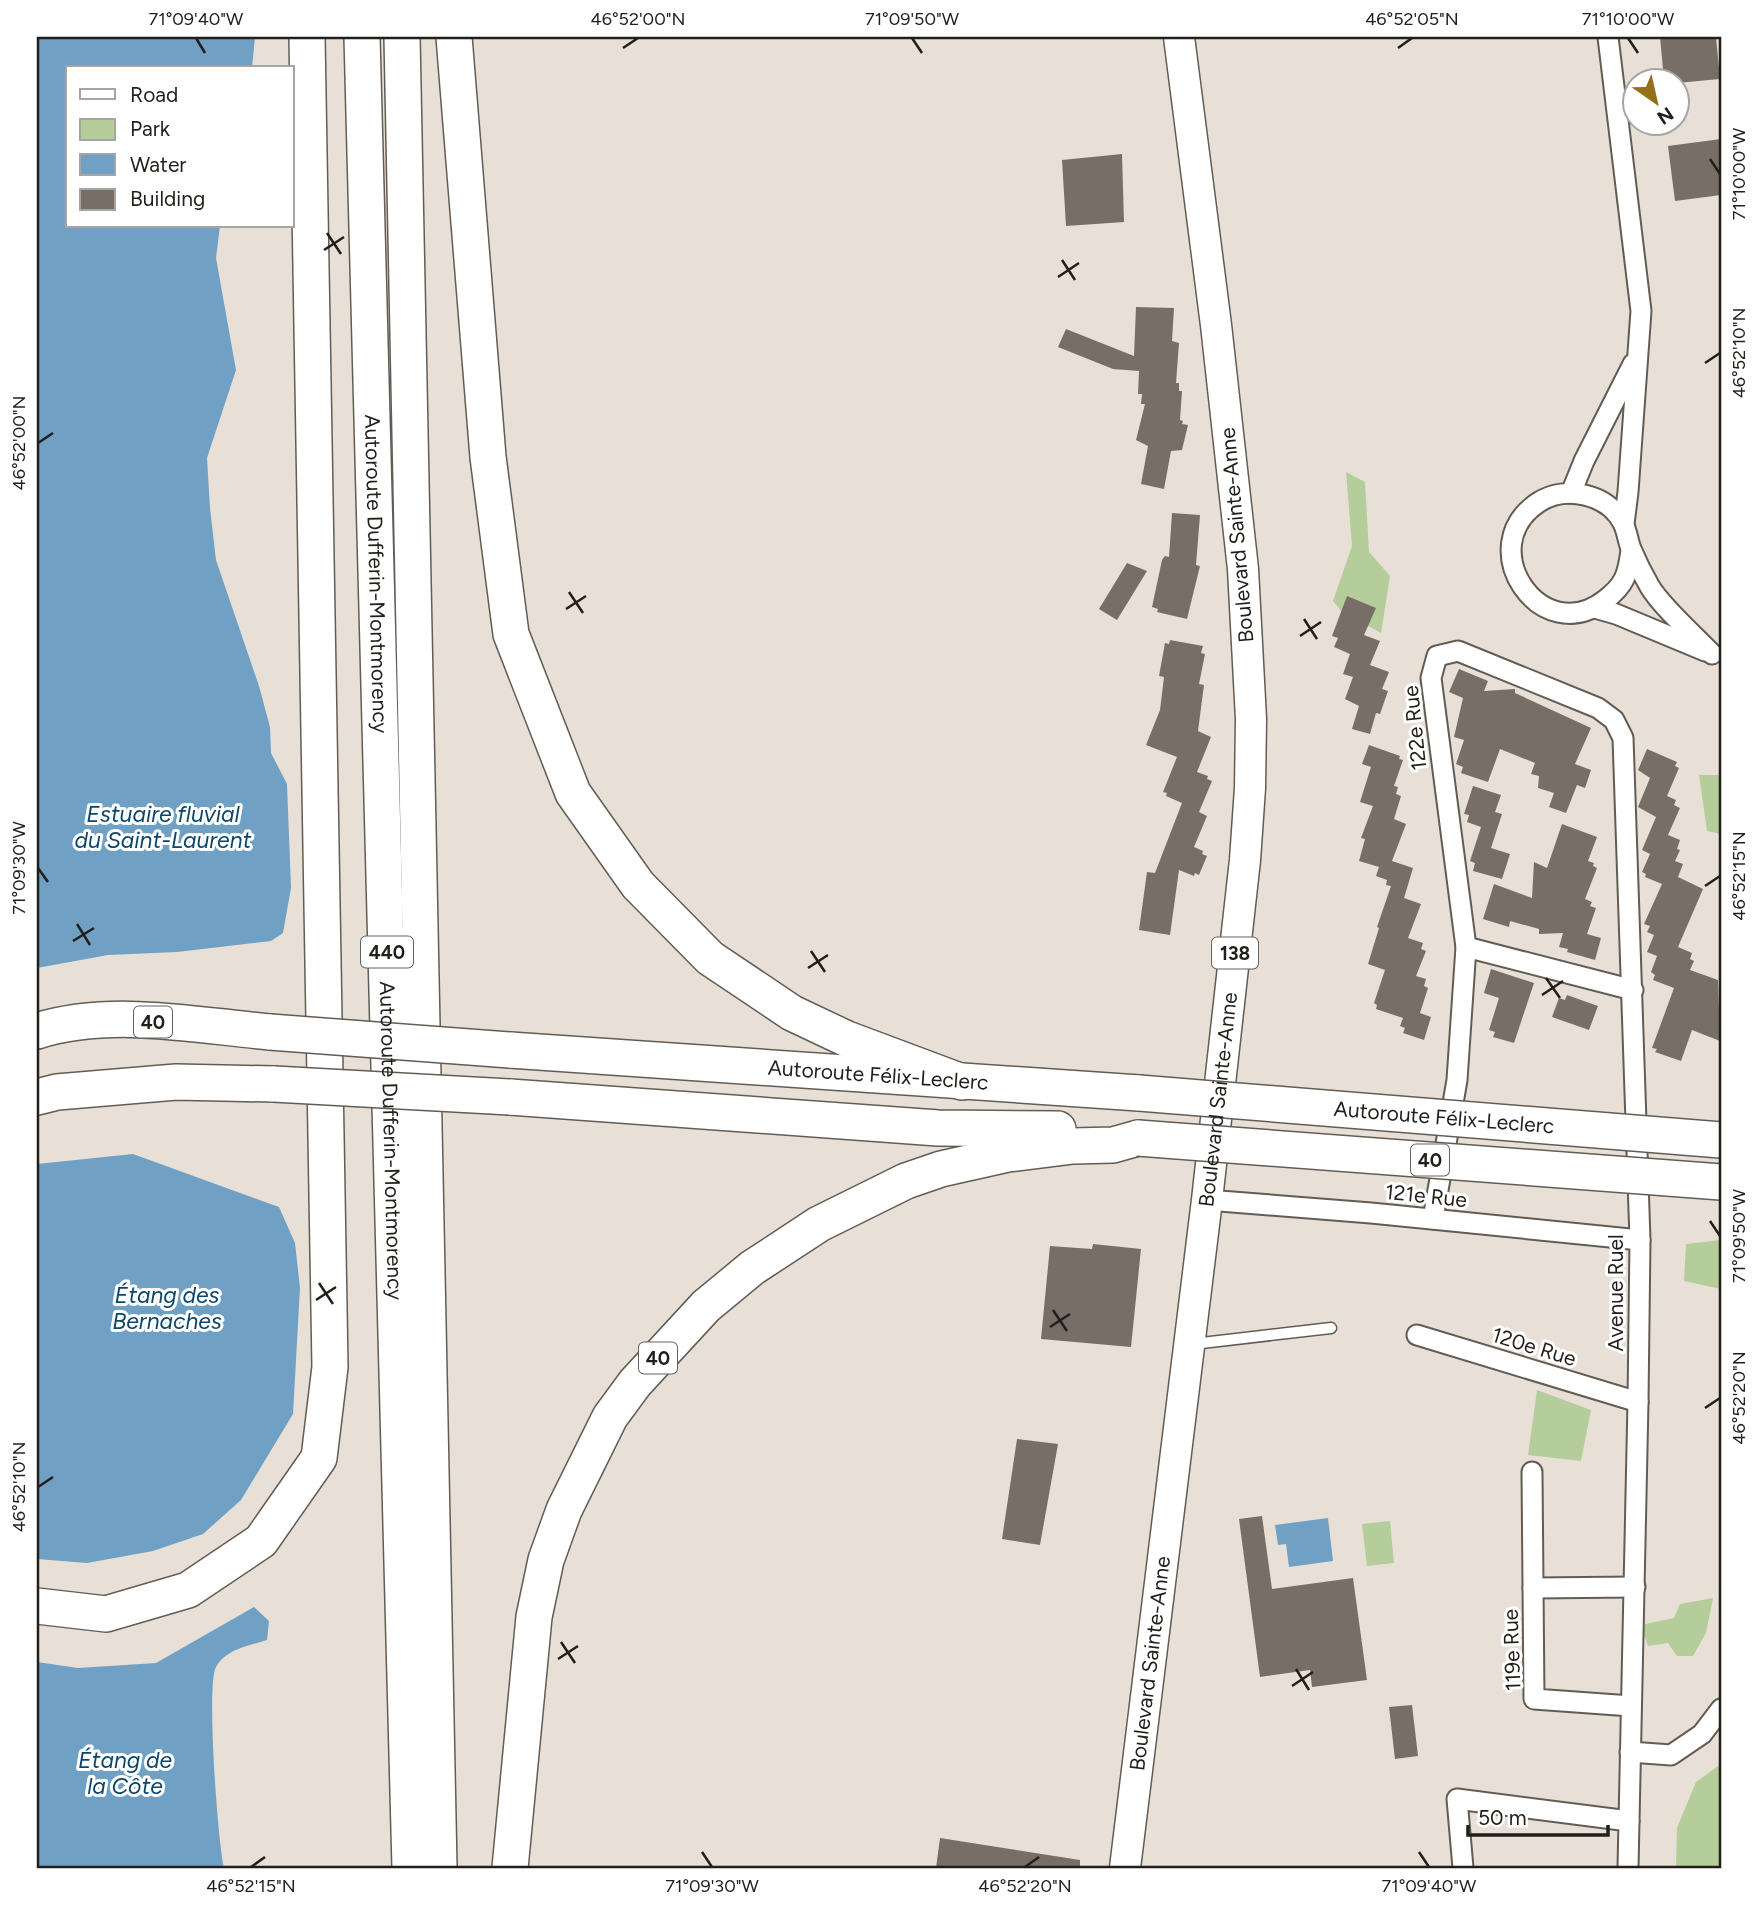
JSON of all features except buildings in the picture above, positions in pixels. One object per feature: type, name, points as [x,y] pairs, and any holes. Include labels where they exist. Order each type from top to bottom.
[{"type":"highway","points":[[37,1606],[106,1614],[188,1590],[261,1541],[318,1458],[330,1367],[307,37]]},
{"type":"highway","name":"Autoroute Dufferin-Montmorency","points":[[362,37],[410,1868]]},
{"type":"highway","name":"Autoroute Dufferin-Montmorency","points":[[402,37],[439,1868]]},
{"type":"highway","points":[[454,37],[488,457],[511,634],[573,793],[638,885],[710,958],[792,1013],[847,1039],[962,1082]]},
{"type":"highway","name":"Autoroute Félix-Leclerc","points":[[37,1031],[86,1021],[119,1020],[1139,1093],[1721,1140]]},
{"type":"highway","points":[[37,1097],[57,1092],[176,1082],[274,1084],[510,1097],[938,1128],[1064,1129],[1138,1138]]},
{"type":"highway","name":"Autoroute Félix-Leclerc","points":[[1138,1138],[1721,1182]]},
{"type":"highway","name":"40","points":[[510,1868],[534,1617],[546,1560],[565,1510],[610,1417],[635,1383],[706,1306],[752,1268],[819,1224],[906,1181],[941,1169],[1008,1154],[1073,1146],[1112,1145],[1138,1138]]},
{"type":"main road","name":"Boulevard Sainte-Anne","points":[[1125,1868],[1208,1200],[1245,860],[1251,719],[1242,556],[1179,37]]},
{"type":"street","points":[[1608,37],[1641,311],[1624,524],[1631,550],[1652,589],[1717,657]]},
{"type":"street","points":[[1571,493],[1584,461],[1637,356]]},
{"type":"street","points":[[1624,524],[1602,501],[1587,495],[1555,495],[1541,501],[1518,525],[1511,555],[1514,571],[1520,586],[1531,598],[1545,607],[1570,613],[1595,608],[1619,589],[1629,571],[1631,550]]},
{"type":"street","points":[[1595,608],[1616,614],[1717,657]]},
{"type":"street","name":"122e Rue","points":[[1433,1220],[1457,1080],[1466,947],[1430,678],[1437,656],[1458,651],[1598,708],[1614,720]]},
{"type":"street","name":"Avenue Ruel","points":[[1614,720],[1623,738],[1640,1240],[1628,1868]]},
{"type":"street","points":[[1466,947],[1633,990]]},
{"type":"street","name":"121e Rue","points":[[1208,1200],[1640,1240]]},
{"type":"street","name":"120e Rue","points":[[1417,1335],[1639,1402]]},
{"type":"street","name":"119e Rue","points":[[1532,1472],[1534,1699],[1631,1706]]},
{"type":"street","name":"119e Rue","points":[[1533,1588],[1635,1587]]},
{"type":"street","points":[[1630,1752],[1671,1755],[1702,1734],[1721,1709]]},
{"type":"street","points":[[1463,1868],[1457,1799],[1629,1821]]},
{"type":"lane","points":[[1189,1344],[1331,1328]]},
{"type":"green space","points":[[1346,472],[1365,482],[1369,552],[1390,576],[1381,633],[1342,612],[1333,601],[1352,546]]},
{"type":"green space","points":[[1699,775],[1721,775],[1721,834],[1707,831]]},
{"type":"green space","points":[[1721,1240],[1721,1289],[1684,1281],[1686,1244]]},
{"type":"green space","points":[[1537,1390],[1591,1410],[1581,1461],[1528,1455]]},
{"type":"green space","points":[[1390,1521],[1394,1563],[1367,1566],[1362,1524]]},
{"type":"green space","points":[[1713,1598],[1706,1633],[1693,1656],[1677,1656],[1668,1643],[1648,1646],[1641,1625],[1674,1618],[1680,1604]]},
{"type":"green space","points":[[1721,1764],[1721,1868],[1676,1868],[1677,1828],[1696,1782]]},
{"type":"water","name":"Estuaire fluvial du Saint-Laurent","points":[[37,37],[255,37],[252,66],[66,66],[66,228],[220,228],[216,258],[236,370],[207,458],[210,508],[216,560],[259,686],[270,727],[271,753],[287,784],[291,888],[283,933],[271,941],[177,952],[108,955],[37,968]]},
{"type":"water","name":"Étang des Bernaches","points":[[133,1154],[279,1207],[295,1243],[300,1288],[293,1414],[241,1500],[203,1534],[153,1551],[87,1563],[37,1559],[37,1164]]},
{"type":"water","points":[[1328,1518],[1333,1561],[1289,1567],[1286,1544],[1278,1545],[1275,1525]]},
{"type":"water","name":"Étang de la Côte","points":[[254,1607],[269,1621],[267,1640],[238,1649],[226,1656],[216,1667],[213,1680],[214,1765],[224,1868],[37,1868],[37,1662],[78,1668],[156,1663]]}]
